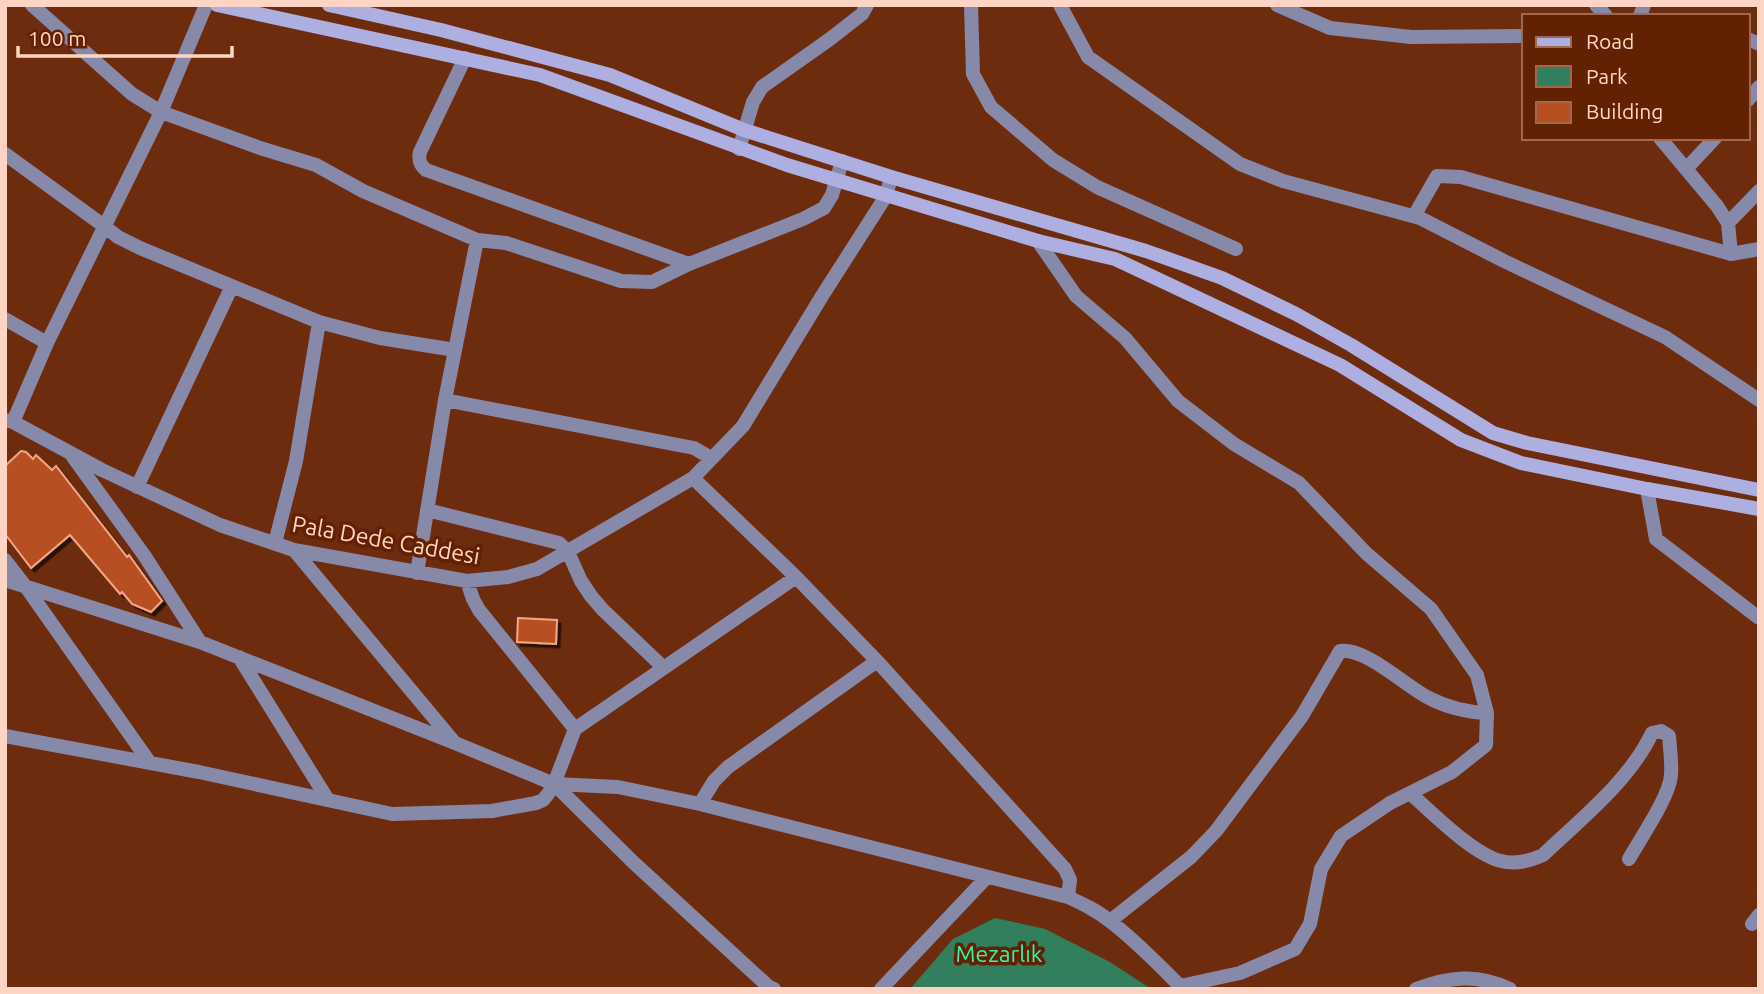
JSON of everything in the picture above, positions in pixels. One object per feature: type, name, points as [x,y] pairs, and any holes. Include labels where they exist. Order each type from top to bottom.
[{"type":"street","points":[[32,5],[132,94],[161,112],[316,165],[363,191],[477,240],[506,243],[621,281],[652,282],[824,208],[832,195],[842,161]]},
{"type":"street","points":[[9,421],[161,112],[206,5]]},
{"type":"street","points":[[218,5],[540,75],[739,149],[1038,241],[1115,259],[1340,365],[1461,440],[1521,463],[1759,509]]},
{"type":"street","points":[[328,5],[441,30],[610,75],[744,130],[891,177],[1146,251],[1222,278],[1340,339],[1493,433],[1527,443],[1759,490]]},
{"type":"street","points":[[739,149],[753,102],[762,86],[841,30],[862,13],[867,5]]},
{"type":"street","points":[[971,5],[973,74],[991,107],[1053,160],[1097,187],[1236,249]]},
{"type":"street","points":[[1060,5],[1088,57],[1240,164],[1283,181],[1420,218],[1665,337],[1759,400]]},
{"type":"street","points":[[1277,5],[1331,28],[1411,37],[1522,36]]},
{"type":"street","points":[[466,58],[420,152],[419,160],[426,170],[689,264]]},
{"type":"street","points":[[1662,140],[1728,223],[1731,254]]},
{"type":"street","points":[[1686,169],[1712,140]]},
{"type":"street","points":[[5,154],[118,237],[141,248],[319,322],[380,338],[455,350]]},
{"type":"street","points":[[1414,216],[1437,176],[1461,177],[1731,254],[1759,248]]},
{"type":"street","name":"Pala Dede Caddesi","points":[[9,421],[137,487],[220,525],[294,550],[467,581],[508,577],[537,569],[693,478],[743,426],[886,196],[891,177]]},
{"type":"street","points":[[1728,223],[1759,191]]},
{"type":"street","points":[[417,573],[445,400],[477,240]]},
{"type":"street","points":[[5,580],[200,642],[554,784],[618,788],[700,804],[1068,897],[1110,921],[1183,988],[1240,972],[1295,949],[1310,924],[1321,869],[1341,836],[1390,803],[1452,772],[1486,745],[1487,713],[1476,675],[1431,609],[1366,554],[1299,483],[1234,444],[1178,401],[1125,338],[1076,296],[1038,241]]},
{"type":"street","points":[[137,487],[232,286]]},
{"type":"street","points":[[5,319],[47,343]]},
{"type":"street","points":[[275,543],[296,461],[319,322]]},
{"type":"street","points":[[445,400],[694,448],[711,458]]},
{"type":"street","points":[[70,453],[144,555],[200,642]]},
{"type":"street","points":[[693,478],[796,577],[877,661],[1065,869],[1070,880],[1068,897]]},
{"type":"street","points":[[1647,489],[1656,539],[1759,618]]},
{"type":"street","points":[[427,510],[563,545],[591,596],[664,668]]},
{"type":"street","points":[[294,550],[455,743]]},
{"type":"street","points":[[5,560],[150,763]]},
{"type":"street","points":[[5,736],[150,763],[392,814],[492,811],[536,803],[543,800],[554,784],[575,729],[796,577]]},
{"type":"street","points":[[467,581],[479,610],[575,729]]},
{"type":"street","points":[[1110,921],[1191,857],[1216,831],[1302,716],[1339,651],[1363,655],[1441,704],[1487,713]]},
{"type":"street","points":[[239,657],[328,800]]},
{"type":"street","points":[[700,804],[714,781],[728,767],[877,661]]},
{"type":"street","points":[[1410,793],[1454,832],[1488,856],[1518,863],[1531,860],[1543,855],[1620,781],[1640,756],[1652,733],[1661,731],[1669,736],[1670,783],[1629,859]]},
{"type":"street","points":[[554,784],[633,862],[774,989]]},
{"type":"street","points":[[881,989],[987,877]]},
{"type":"street","points":[[1416,989],[1440,980],[1468,977],[1497,983],[1510,989]]},
{"type":"green space","name":"Mezarlık","points":[[995,918],[1045,929],[1110,962],[1151,989],[910,989],[953,939]]},
{"type":"building","points":[[21,451],[33,459],[36,455],[52,470],[56,466],[127,557],[129,555],[162,601],[151,612],[132,604],[122,592],[120,594],[70,535],[31,568],[5,534],[5,466]]},
{"type":"building","points":[[518,618],[557,620],[556,644],[517,642]]}]
